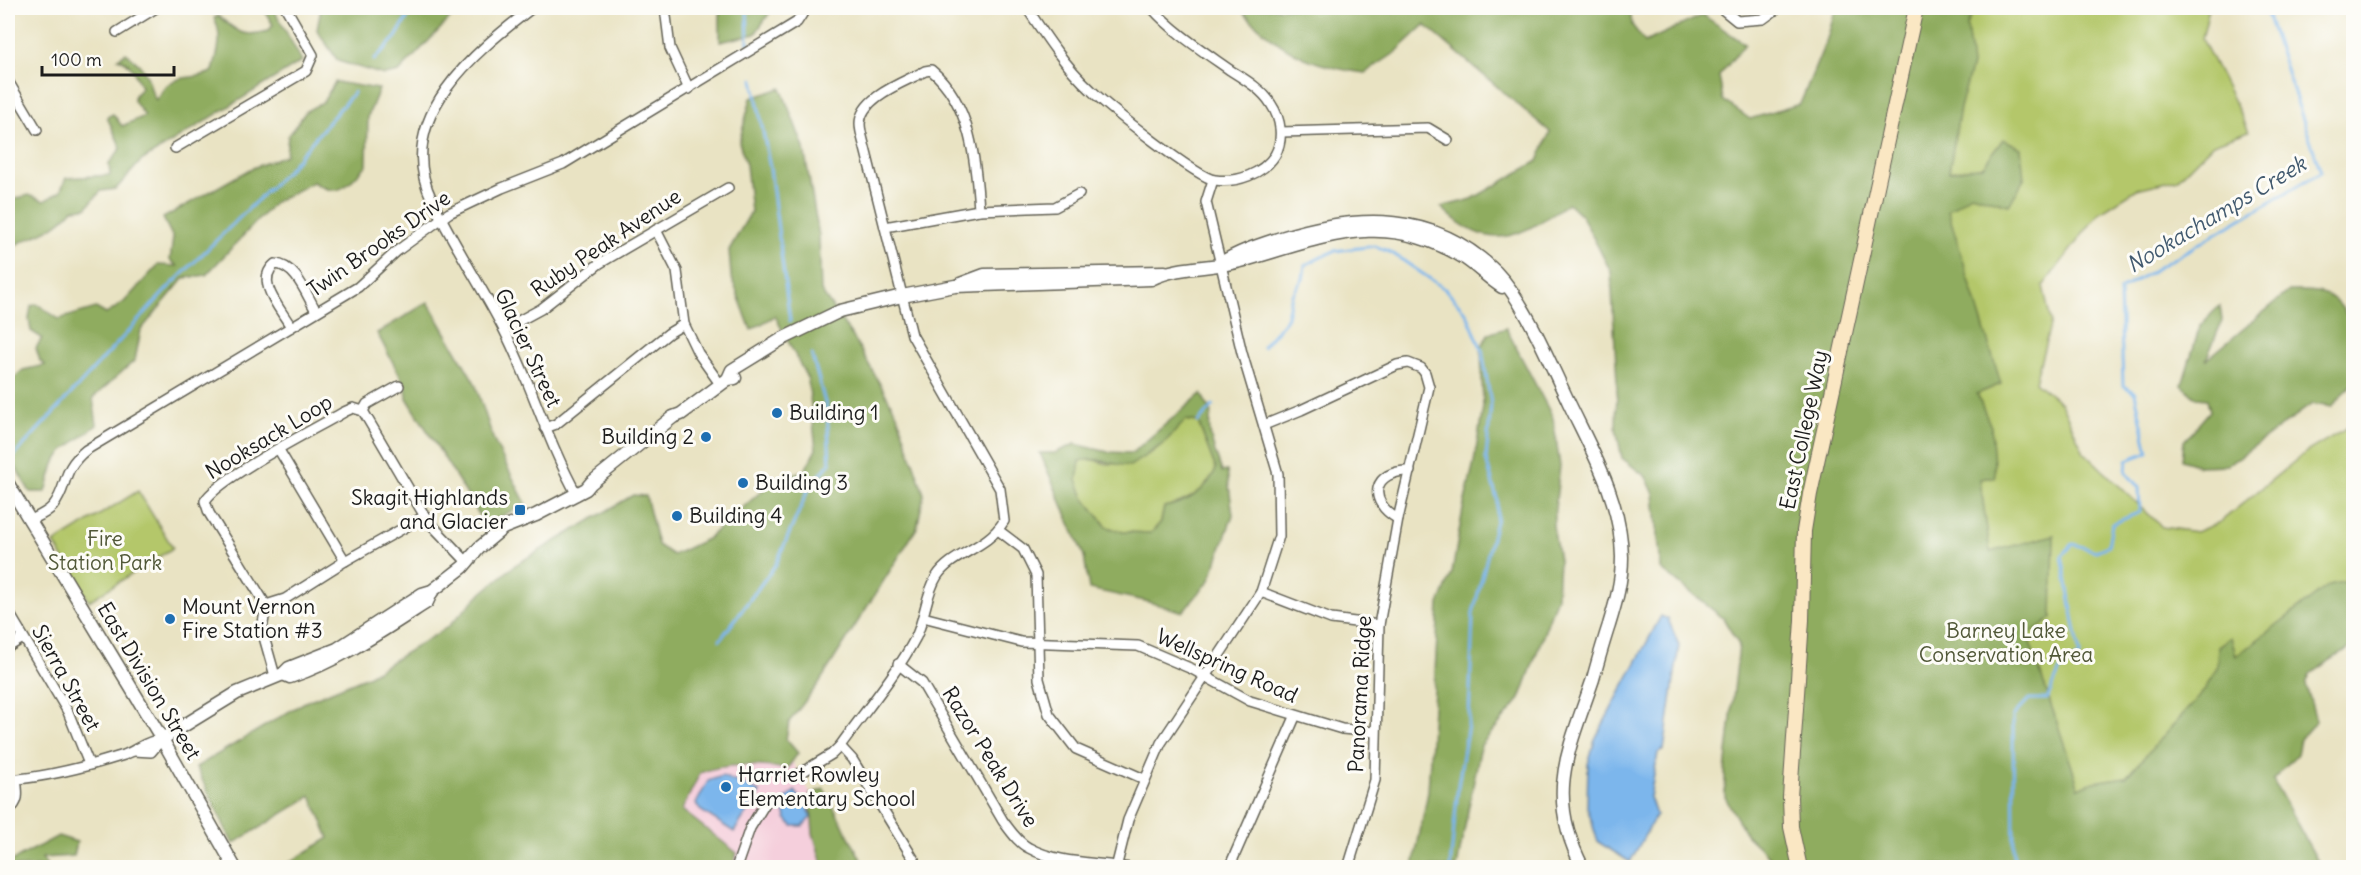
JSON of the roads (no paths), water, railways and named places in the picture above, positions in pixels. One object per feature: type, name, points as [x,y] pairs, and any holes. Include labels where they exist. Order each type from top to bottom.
[{"type":"main road","name":"East College Way","points":[[1800,867],[1791,827],[1790,797],[1802,620],[1804,531],[1810,494],[1916,8]]},
{"type":"street","points":[[117,32],[156,8]]},
{"type":"street","points":[[175,148],[306,70],[313,55],[286,8]]},
{"type":"street","name":"Glacier Street","points":[[532,8],[471,57],[430,115],[422,140],[423,168],[431,199],[504,328],[560,466],[582,492]]},
{"type":"street","points":[[665,8],[670,48],[689,89]]},
{"type":"street","name":"Twin Brooks Drive","points":[[29,521],[51,508],[58,499],[67,470],[86,450],[358,287],[397,251],[443,218],[502,188],[563,164],[797,22],[806,8]]},
{"type":"street","points":[[1027,8],[1064,61],[1090,90],[1140,131],[1213,180],[1238,179],[1256,173],[1268,164],[1276,153],[1281,132],[1277,114],[1263,94],[1204,52],[1152,8]]},
{"type":"street","points":[[1721,8],[1737,21],[1763,19],[1778,8]]},
{"type":"street","points":[[799,774],[832,754],[840,746],[898,664],[916,636],[937,577],[944,569],[990,539],[1004,521],[1000,489],[912,335],[860,123],[864,109],[877,98],[931,70],[939,76],[961,112],[969,132],[979,210]]},
{"type":"street","points":[[8,81],[36,130]]},
{"type":"street","points":[[1281,132],[1428,128],[1448,140]]},
{"type":"street","points":[[1116,866],[1128,820],[1161,743],[1261,592],[1275,554],[1280,514],[1278,474],[1242,353],[1206,202],[1213,180]]},
{"type":"street","name":"Ruby Peak Avenue","points":[[504,328],[541,309],[600,263],[728,188]]},
{"type":"street","points":[[885,227],[979,210],[1055,207],[1080,194]]},
{"type":"street","points":[[656,230],[677,271],[684,324],[698,353],[724,381]]},
{"type":"street","points":[[8,810],[15,806],[18,799],[11,779],[56,773],[134,751],[145,742],[162,739],[237,693],[279,675],[290,677],[323,666],[339,657],[427,602],[432,591],[471,559],[481,555],[536,515],[582,492],[673,417],[681,414],[724,381],[733,379],[783,346],[838,320],[848,311],[902,296],[955,286],[975,276],[1158,270],[1166,272],[1238,262],[1330,234],[1384,230],[1405,234],[1444,247],[1466,259],[1508,290],[1531,325],[1612,492],[1619,526],[1621,584],[1563,769],[1563,806],[1570,843],[1583,867]]},
{"type":"street","points":[[291,327],[268,288],[266,278],[269,269],[275,264],[284,264],[292,271],[316,311]]},
{"type":"street","points":[[545,428],[556,424],[669,333],[684,324]]},
{"type":"street","name":"Panorama Ridge","points":[[1264,425],[1396,365],[1415,365],[1425,373],[1429,387],[1398,519],[1379,625],[1375,780],[1364,822],[1348,867]]},
{"type":"street","points":[[363,411],[367,404],[399,386]]},
{"type":"street","name":"Nooksack Loop","points":[[266,605],[209,513],[205,501],[211,491],[353,408],[363,411],[425,516],[471,559]]},
{"type":"street","points":[[279,450],[345,561]]},
{"type":"street","points":[[1398,519],[1385,512],[1378,502],[1377,491],[1387,475],[1396,471],[1410,471]]},
{"type":"street","name":"East Division Street","points":[[8,484],[162,739],[235,867]]},
{"type":"street","points":[[279,675],[262,630],[266,605],[285,599],[345,561],[425,516]]},
{"type":"street","points":[[998,530],[1023,549],[1032,561],[1036,575],[1040,643],[1039,679],[1049,714],[1059,730],[1076,748],[1144,779]]},
{"type":"street","points":[[1261,592],[1331,619],[1379,625]]},
{"type":"street","name":"Sierra Street","points":[[8,611],[68,712],[89,764]]},
{"type":"street","name":"Wellspring Road","points":[[923,617],[1021,642],[1138,646],[1250,701],[1295,717],[1342,729],[1375,732]]},
{"type":"street","points":[[8,647],[23,638]]},
{"type":"street","name":"Razor Peak Drive","points":[[898,664],[922,683],[1003,821],[1017,840],[1029,848],[1064,858],[1130,867]]},
{"type":"street","points":[[1229,867],[1295,717]]},
{"type":"street","points":[[840,746],[852,759],[919,867]]},
{"type":"street","points":[[736,867],[750,828],[766,802]]},
{"type":"water","points":[[1661,616],[1668,619],[1679,645],[1664,750],[1658,753],[1650,797],[1656,815],[1630,862],[1598,842],[1587,807],[1588,764],[1595,739]]},
{"type":"water","points":[[722,776],[760,792],[734,832],[700,810],[696,804],[708,781]]},
{"type":"water","points":[[795,791],[809,810],[811,817],[803,826],[792,826],[786,818],[782,802]]},
{"type":"waterway","points":[[374,60],[396,37],[413,8]]},
{"type":"waterway","points":[[747,8],[748,44]]},
{"type":"waterway","name":"Nookachamps Creek","points":[[2014,868],[2013,716],[2029,699],[2047,699],[2060,670],[2080,655],[2062,556],[2073,544],[2096,551],[2108,546],[2112,524],[2140,512],[2139,488],[2126,472],[2127,460],[2148,452],[2135,393],[2123,385],[2120,290],[2321,172],[2265,8]]},
{"type":"waterway","points":[[753,79],[770,168],[790,321]]},
{"type":"waterway","points":[[11,459],[168,288],[288,170],[354,92]]},
{"type":"waterway","points":[[1263,347],[1286,320],[1292,295],[1303,279],[1305,265],[1334,251],[1375,246],[1392,253],[1445,289],[1467,314],[1482,350],[1491,404],[1486,459],[1497,499],[1497,517],[1473,613],[1469,718],[1458,786],[1450,868]]},
{"type":"waterway","points":[[720,640],[776,564],[809,488],[830,463],[827,410],[812,355]]},
{"type":"waterway","points":[[1198,422],[1213,406]]},
{"type":"place","name":"Building 1","points":[[777,413]]},
{"type":"place","name":"Building 2","points":[[706,437]]},
{"type":"place","name":"Building 3","points":[[743,483]]},
{"type":"place","name":"Skagit Highlands and Glacier","points":[[520,510]]},
{"type":"place","name":"Building 4","points":[[677,516]]},
{"type":"place","name":"Mount Vernon Fire Station #3","points":[[170,619]]},
{"type":"place","name":"Harriet Rowley Elementary School","points":[[726,787]]},
{"type":"park label","name":"Fire Station Park","points":[[105,551]]},
{"type":"park label","name":"Barney Lake Conservation Area","points":[[2006,643]]}]
